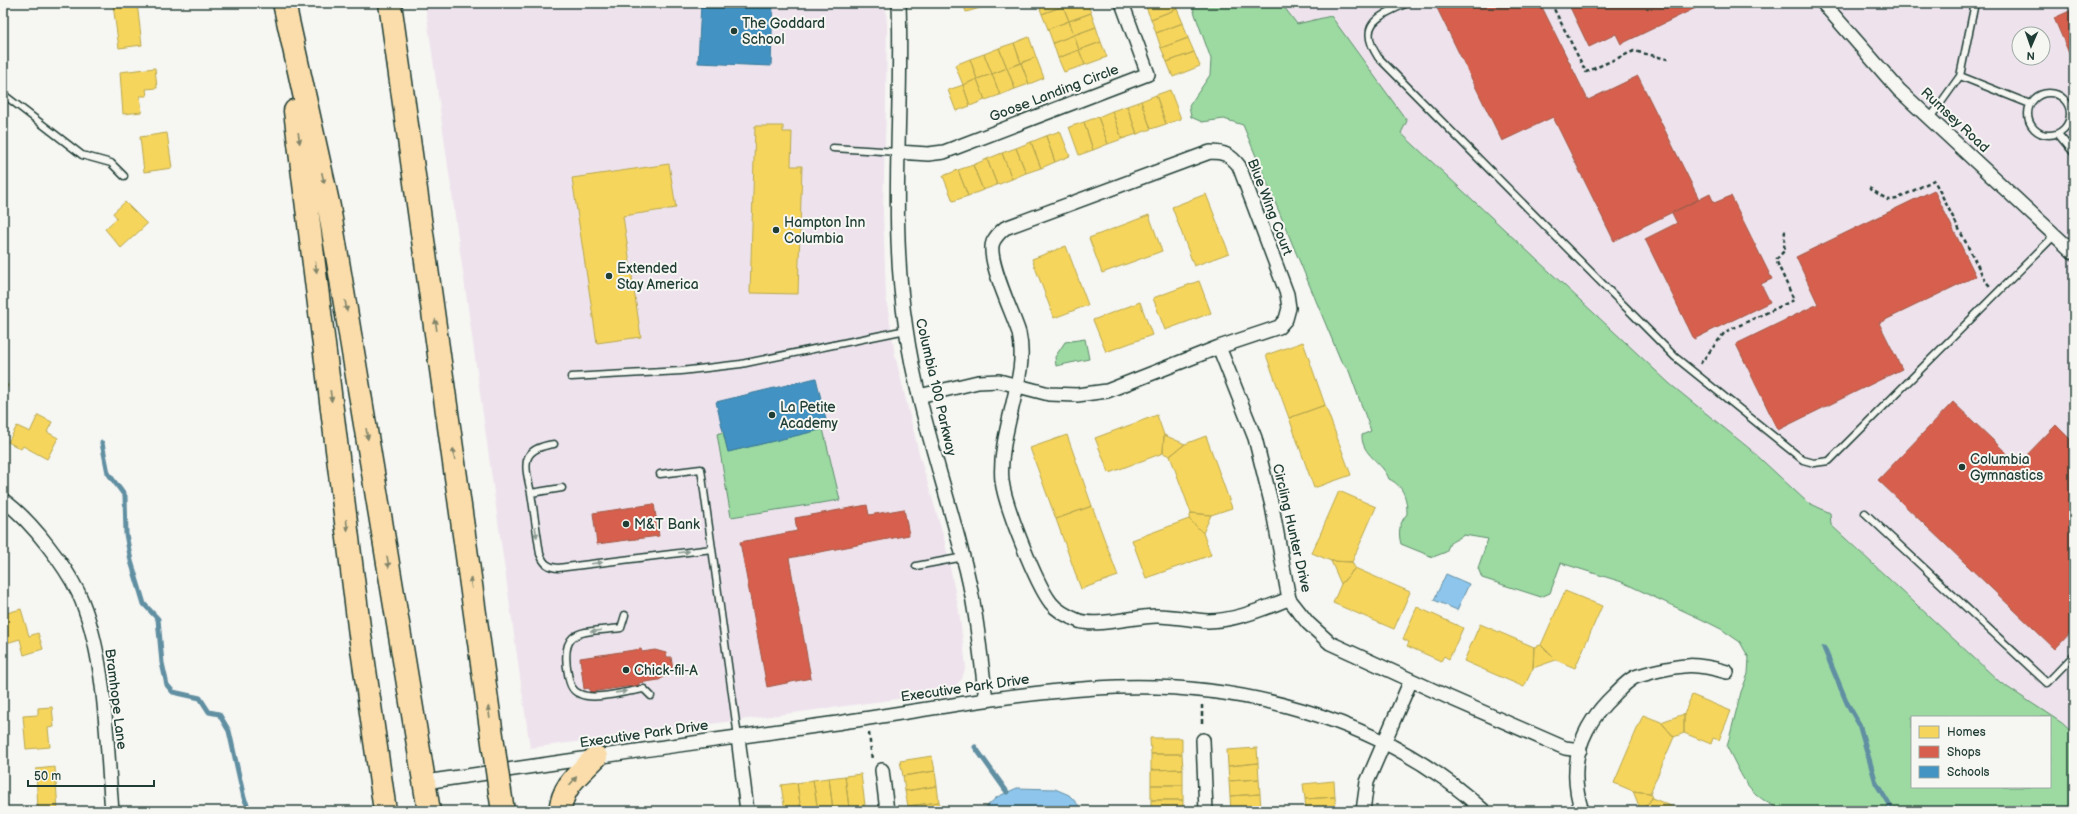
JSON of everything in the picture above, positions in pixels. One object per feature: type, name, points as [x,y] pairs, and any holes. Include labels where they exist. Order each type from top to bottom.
[{"type":"highway","points":[[278,3],[308,209],[360,635],[385,811]]},
{"type":"highway","points":[[284,3],[329,207],[429,811]]},
{"type":"highway","points":[[390,3],[501,802]]},
{"type":"highway","points":[[560,811],[563,793],[573,780],[596,757]]},
{"type":"street","name":"Columbia 100 Parkway","points":[[900,3],[896,205],[897,251],[906,330],[919,396],[964,557],[978,633],[986,700]]},
{"type":"street","name":"Goose Landing Circle","points":[[898,152],[928,154],[944,152],[1148,74],[1122,3]]},
{"type":"street","name":"Rumsey Road","points":[[1822,3],[1899,90],[2074,253]]},
{"type":"street","name":"Blue Wing Court","points":[[919,396],[978,382],[999,381],[1049,394],[1077,395],[1107,390],[1219,347],[1279,327],[1286,318],[1289,308],[1287,294],[1239,166],[1233,158],[1222,152],[1210,152],[1005,228],[998,235],[993,243],[993,262],[1019,335],[1021,355],[1017,385]]},
{"type":"street","name":"Circling Hunter Drive","points":[[1219,347],[1255,438],[1272,506],[1290,598],[1308,624],[1330,643],[1565,748],[1580,750]]},
{"type":"street","points":[[1017,385],[1002,461],[1002,481],[1006,499],[1039,585],[1052,604],[1066,616],[1081,621],[1106,622],[1158,616],[1210,621],[1238,617],[1290,598]]},
{"type":"street","name":"Bramhope Lane","points":[[3,500],[34,528],[59,561],[77,591],[89,622],[100,674],[112,811]]},
{"type":"street","points":[[1582,811],[1576,792],[1576,770],[1584,736],[1603,705],[1635,677],[1677,666],[1699,664],[1727,672]]},
{"type":"street","points":[[1363,811],[1367,782],[1411,680]]},
{"type":"street","name":"Executive Park Drive","points":[[425,782],[986,700],[1098,688],[1141,688],[1202,691],[1240,696],[1314,713],[1384,741],[1426,765],[1460,788],[1484,811]]},
{"type":"street","points":[[738,737],[747,811]]},
{"type":"street","points":[[1203,740],[1206,811]]},
{"type":"street","points":[[882,770],[887,811]]},
{"type":"lane","points":[[1407,3],[1375,20],[1370,27],[1370,45],[1378,57],[1674,357],[1802,460],[1814,463],[1829,461],[2055,235]]},
{"type":"lane","points":[[1930,118],[1960,76],[1975,3]]},
{"type":"lane","points":[[1960,76],[2030,104]]},
{"type":"lane","points":[[2044,93],[2058,94],[2068,103],[2071,117],[2064,130],[2058,134],[2045,135],[2034,128],[2028,117],[2030,104],[2038,95],[2044,93]]},
{"type":"lane","points":[[3,94],[82,155],[111,163],[124,176]]},
{"type":"lane","points":[[2058,134],[2074,153]]},
{"type":"lane","points":[[833,148],[898,152]]},
{"type":"lane","points":[[571,377],[681,371],[740,364],[906,330]]},
{"type":"lane","points":[[554,444],[533,449],[529,454],[527,473],[540,554],[543,563],[550,567],[558,568],[712,549]]},
{"type":"lane","points":[[660,474],[701,469],[738,737]]},
{"type":"lane","points":[[530,493],[562,488]]},
{"type":"lane","points":[[1865,514],[2047,683],[2074,655]]},
{"type":"lane","points":[[916,566],[964,557]]},
{"type":"lane","points":[[625,615],[622,628],[585,632],[574,636],[569,641],[565,658],[570,683],[574,691],[586,696],[644,689],[651,696]]},
{"type":"path","points":[[1551,3],[1586,72],[1634,51],[1671,60]]},
{"type":"path","points":[[1869,188],[1888,200],[1897,199],[1934,180],[1986,282],[1997,293]]},
{"type":"path","points":[[1693,372],[1725,332],[1794,300],[1776,260],[1784,251],[1784,228]]},
{"type":"shaded area","points":[[425,3],[885,3],[887,23],[883,212],[886,296],[895,355],[920,457],[944,538],[959,611],[966,666],[962,679],[951,690],[928,695],[530,748]]},
{"type":"shaded area","points":[[1260,3],[2074,3],[2074,752],[2051,718],[2051,716],[2036,716],[1750,449],[1660,376],[1292,31]]},
{"type":"green space","points":[[1191,3],[1281,3],[1297,24],[1331,16],[1407,121],[1401,133],[1670,384],[1750,449],[1807,502],[1830,513],[1831,525],[2001,683],[2062,723],[2074,734],[2074,811],[1784,811],[1771,805],[1754,792],[1743,778],[1727,747],[1741,692],[1748,674],[1749,658],[1740,642],[1721,629],[1622,582],[1561,563],[1550,593],[1541,597],[1482,578],[1478,568],[1488,539],[1464,535],[1450,543],[1446,552],[1433,557],[1401,544],[1400,528],[1402,521],[1407,514],[1404,494],[1398,485],[1389,479],[1386,473],[1365,448],[1362,435],[1371,431],[1349,371],[1341,361],[1243,125],[1224,119],[1202,122],[1191,117],[1189,106],[1210,75],[1211,59]]},
{"type":"green space","points":[[1085,339],[1089,359],[1056,366],[1055,357],[1065,342]]},
{"type":"green space","points":[[823,429],[840,500],[731,517],[717,434],[723,432],[728,452]]},
{"type":"water","points":[[1446,574],[1469,584],[1457,610],[1434,600]]},
{"type":"water","points":[[1017,788],[1055,789],[1069,795],[1084,811],[986,811],[986,807],[997,797]]},
{"type":"building: Homes","points":[[137,3],[142,45],[119,48],[113,5]]},
{"type":"building: Homes","points":[[963,3],[987,3],[987,6],[966,12]]},
{"type":"building: Homes","points":[[1038,3],[1062,3],[1063,6],[1042,14]]},
{"type":"building: Homes","points":[[1062,3],[1072,3],[1063,6]]},
{"type":"building: Homes","points":[[1072,3],[1087,3],[1091,13],[1069,21],[1063,6]]},
{"type":"building: Homes","points":[[1150,3],[1175,3],[1177,9],[1151,19],[1145,5]]},
{"type":"building: Homes","points":[[1063,6],[1069,21],[1048,29],[1042,14]]},
{"type":"building: Homes","points":[[1177,9],[1183,23],[1156,33],[1151,19]]},
{"type":"building: Homes","points":[[1091,13],[1096,27],[1074,35],[1069,21]]},
{"type":"building: Homes","points":[[1069,21],[1074,35],[1053,43],[1048,29]]},
{"type":"building: Homes","points":[[1183,23],[1188,38],[1161,48],[1156,33]]},
{"type":"building: Homes","points":[[1096,27],[1101,42],[1079,50],[1074,35]]},
{"type":"building: Homes","points":[[1074,35],[1079,50],[1058,58],[1053,43]]},
{"type":"building: Homes","points":[[1029,37],[1036,57],[1021,63],[1014,43]]},
{"type":"building: Homes","points":[[1188,38],[1194,52],[1167,62],[1161,48]]},
{"type":"building: Homes","points":[[1101,42],[1107,57],[1085,65],[1079,50]]},
{"type":"building: Homes","points":[[1014,43],[1021,63],[1007,68],[999,48]]},
{"type":"building: Homes","points":[[999,48],[1007,68],[992,74],[984,54]]},
{"type":"building: Homes","points":[[1079,50],[1085,65],[1064,72],[1058,58]]},
{"type":"building: Homes","points":[[1194,52],[1200,66],[1173,77],[1167,62]]},
{"type":"building: Homes","points":[[984,54],[992,74],[977,79],[970,59]]},
{"type":"building: Homes","points":[[1036,57],[1044,78],[1029,84],[1021,63]]},
{"type":"building: Homes","points":[[970,59],[977,79],[963,85],[955,65]]},
{"type":"building: Homes","points":[[1021,63],[1029,84],[1015,89],[1007,68]]},
{"type":"building: Homes","points":[[155,68],[157,88],[146,89],[147,96],[140,96],[142,112],[123,114],[120,72]]},
{"type":"building: Homes","points":[[1007,68],[1015,89],[1000,95],[992,74]]},
{"type":"building: Homes","points":[[992,74],[1000,95],[985,100],[977,79]]},
{"type":"building: Homes","points":[[977,79],[985,100],[970,106],[963,85]]},
{"type":"building: Homes","points":[[963,85],[970,106],[956,111],[948,90]]},
{"type":"building: Homes","points":[[1170,90],[1181,119],[1166,124],[1156,95]]},
{"type":"building: Homes","points":[[1156,95],[1166,124],[1151,129],[1141,101]]},
{"type":"building: Homes","points":[[1141,101],[1151,129],[1137,134],[1127,106]]},
{"type":"building: Homes","points":[[1127,106],[1137,134],[1122,139],[1112,111]]},
{"type":"building: Homes","points":[[1112,111],[1122,139],[1108,144],[1098,117]]},
{"type":"building: Homes","points":[[1098,117],[1108,144],[1093,150],[1084,122]]},
{"type":"building: Homes","points":[[1084,122],[1093,150],[1079,155],[1069,127]]},
{"type":"building: Homes","name":"Hampton Inn Columbia","points":[[755,126],[783,126],[783,132],[792,132],[791,166],[802,166],[798,294],[750,293]]},
{"type":"building: Homes","points":[[1060,131],[1070,156],[1055,162],[1046,136]]},
{"type":"building: Homes","points":[[167,133],[172,168],[144,172],[140,137]]},
{"type":"building: Homes","points":[[1046,136],[1055,162],[1041,168],[1031,142]]},
{"type":"building: Homes","points":[[1031,142],[1041,168],[1026,173],[1016,148]]},
{"type":"building: Homes","points":[[1016,148],[1026,173],[1012,179],[1002,153]]},
{"type":"building: Homes","points":[[1002,153],[1012,179],[997,185],[987,159]]},
{"type":"building: Homes","points":[[987,159],[997,185],[983,190],[973,165]]},
{"type":"building: Homes","name":"Extended Stay America","points":[[669,164],[676,208],[623,216],[641,337],[597,343],[572,178]]},
{"type":"building: Homes","points":[[973,165],[983,190],[968,196],[958,170]]},
{"type":"building: Homes","points":[[958,170],[968,196],[953,201],[943,176]]},
{"type":"building: Homes","points":[[1206,194],[1229,253],[1194,266],[1172,207]]},
{"type":"building: Homes","points":[[125,202],[147,224],[121,248],[105,229],[117,218],[113,213]]},
{"type":"building: Homes","points":[[1149,215],[1162,251],[1102,273],[1089,238]]},
{"type":"building: Homes","points":[[1066,246],[1088,305],[1054,318],[1032,259]]},
{"type":"building: Homes","points":[[1199,281],[1211,313],[1165,330],[1153,298]]},
{"type":"building: Homes","points":[[1140,302],[1152,335],[1106,352],[1093,320]]},
{"type":"building: Homes","points":[[1303,342],[1325,405],[1289,418],[1266,355]]},
{"type":"building: Homes","points":[[3,383],[8,385],[3,396]]},
{"type":"building: Homes","points":[[1325,405],[1351,475],[1314,488],[1289,418]]},
{"type":"building: Homes","points":[[38,415],[52,422],[47,432],[58,438],[47,459],[23,446],[21,449],[8,442],[17,426],[30,432]]},
{"type":"building: Homes","points":[[1157,415],[1164,435],[1163,453],[1109,473],[1095,438]]},
{"type":"building: Homes","points":[[1067,435],[1092,506],[1056,519],[1030,448]]},
{"type":"building: Homes","points":[[1164,435],[1185,444],[1170,456],[1163,453]]},
{"type":"building: Homes","points":[[1206,436],[1232,508],[1211,515],[1191,513],[1170,456],[1185,444]]},
{"type":"building: Homes","points":[[1339,491],[1376,507],[1352,562],[1331,561],[1312,553]]},
{"type":"building: Homes","points":[[1092,506],[1118,576],[1081,589],[1056,519]]},
{"type":"building: Homes","points":[[1191,513],[1211,515],[1203,533],[1189,519]]},
{"type":"building: Homes","points":[[1189,519],[1203,533],[1211,555],[1146,578],[1132,540]]},
{"type":"building: Homes","points":[[1331,561],[1352,562],[1355,568],[1341,584]]},
{"type":"building: Homes","points":[[1355,568],[1410,592],[1394,629],[1333,603],[1341,584]]},
{"type":"building: Homes","points":[[1565,591],[1602,606],[1575,668],[1556,660],[1541,645]]},
{"type":"building: Homes","points":[[1417,607],[1463,628],[1449,659],[1444,656],[1441,661],[1407,646],[1409,642],[1403,639]]},
{"type":"building: Homes","points":[[21,609],[29,636],[38,633],[43,649],[24,655],[20,639],[3,644],[3,614]]},
{"type":"building: Homes","points":[[1480,624],[1534,647],[1533,668],[1524,687],[1464,661]]},
{"type":"building: Homes","points":[[1541,645],[1556,660],[1533,668],[1534,647]]},
{"type":"building: Homes","points":[[1692,695],[1731,711],[1719,740],[1713,738],[1711,744],[1684,733],[1684,714]]},
{"type":"building: Homes","points":[[52,707],[54,727],[48,728],[50,747],[26,749],[23,716],[38,715],[38,708]]},
{"type":"building: Homes","points":[[1684,714],[1684,733],[1674,737],[1661,722]]},
{"type":"building: Homes","points":[[1643,715],[1661,722],[1674,737],[1650,793],[1633,791],[1614,783]]},
{"type":"building: Homes","points":[[1150,738],[1182,738],[1182,754],[1151,754]]},
{"type":"building: Homes","points":[[1257,748],[1258,763],[1228,766],[1227,750]]},
{"type":"building: Homes","points":[[1151,754],[1182,754],[1183,769],[1151,770]]},
{"type":"building: Homes","points":[[932,756],[935,771],[903,776],[900,761]]},
{"type":"building: Homes","points":[[1258,763],[1259,779],[1229,781],[1228,766]]},
{"type":"building: Homes","points":[[55,767],[58,811],[38,811],[36,769]]},
{"type":"building: Homes","points":[[1183,769],[1183,785],[1151,785],[1151,770]]},
{"type":"building: Homes","points":[[935,771],[937,786],[905,791],[903,776]]},
{"type":"building: Homes","points":[[861,774],[865,805],[849,808],[845,776]]},
{"type":"building: Homes","points":[[845,776],[849,808],[833,810],[829,778]]},
{"type":"building: Homes","points":[[829,778],[833,810],[818,811],[813,780]]},
{"type":"building: Homes","points":[[1259,779],[1260,794],[1230,796],[1229,781]]},
{"type":"building: Homes","points":[[813,780],[818,811],[801,811],[797,783]]},
{"type":"building: Homes","points":[[1334,781],[1335,797],[1305,799],[1303,784]]},
{"type":"building: Homes","points":[[797,783],[801,811],[785,811],[781,785]]},
{"type":"building: Homes","points":[[1151,785],[1183,785],[1183,800],[1151,800]]},
{"type":"building: Homes","points":[[937,786],[939,802],[908,806],[905,791]]},
{"type":"building: Homes","points":[[1633,791],[1650,793],[1652,798],[1643,811],[1641,811]]},
{"type":"building: Homes","points":[[1260,794],[1261,809],[1231,811],[1230,796]]},
{"type":"building: Homes","points":[[1335,797],[1336,811],[1306,811],[1305,799]]},
{"type":"building: Homes","points":[[1652,798],[1683,811],[1643,811]]},
{"type":"building: Homes","points":[[1151,800],[1183,800],[1183,811],[1151,811]]},
{"type":"building: Homes","points":[[939,802],[941,811],[908,811],[908,806]]},
{"type":"building: Homes","points":[[1261,809],[1261,811],[1238,811]]},
{"type":"building: Shops","points":[[1441,3],[1540,3],[1588,100],[1638,76],[1699,199],[1614,241],[1553,117],[1502,141],[1436,6]]},
{"type":"building: Shops","points":[[1568,3],[1706,3],[1621,44],[1616,34],[1589,47]]},
{"type":"building: Shops","points":[[2074,9],[2074,65],[2054,18]]},
{"type":"building: Shops","points":[[1934,190],[1976,276],[1879,323],[1902,369],[1778,430],[1736,344],[1818,304],[1796,257]]},
{"type":"building: Shops","points":[[1710,194],[1714,203],[1731,196],[1772,279],[1761,284],[1770,302],[1694,339],[1645,239],[1677,223],[1672,213]]},
{"type":"building: Shops","points":[[1953,402],[2018,464],[2056,425],[2074,443],[2074,629],[2055,649],[1878,480]]},
{"type":"building: Shops","name":"M&T Bank","points":[[654,504],[659,536],[597,544],[593,513]]},
{"type":"building: Shops","points":[[867,505],[869,515],[904,509],[909,535],[789,558],[811,678],[767,687],[740,542],[797,531],[795,518]]},
{"type":"building: Shops","name":"Chick-fil-A","points":[[641,649],[642,652],[655,650],[666,653],[667,657],[671,657],[673,670],[669,670],[669,674],[659,680],[639,683],[639,685],[590,692],[589,688],[584,689],[580,658]]},
{"type":"building: Schools","points":[[701,3],[773,3],[771,66],[698,63]]},
{"type":"building: Schools","name":"La Petite Academy","points":[[816,378],[828,428],[728,452],[716,402]]},
{"type":"waterway","points":[[102,443],[108,473],[125,496],[126,534],[131,561],[144,604],[158,619],[162,663],[167,685],[173,692],[200,698],[209,712],[219,714],[229,731],[244,798],[250,811]]},
{"type":"waterway","points":[[1824,648],[1847,703],[1859,724],[1876,783],[1893,811]]},
{"type":"waterway","points":[[975,747],[1007,792]]},
{"type":"place","name":"The Goddard School","points":[[734,31]]},
{"type":"place","name":"Hampton Inn Columbia","points":[[776,230]]},
{"type":"place","name":"Extended Stay America","points":[[609,276]]},
{"type":"place","name":"La Petite Academy","points":[[772,415]]},
{"type":"place","name":"Columbia Gymnastics","points":[[1962,467]]},
{"type":"place","name":"M&T Bank","points":[[626,524]]},
{"type":"place","name":"Chick-fil-A","points":[[626,670]]}]
